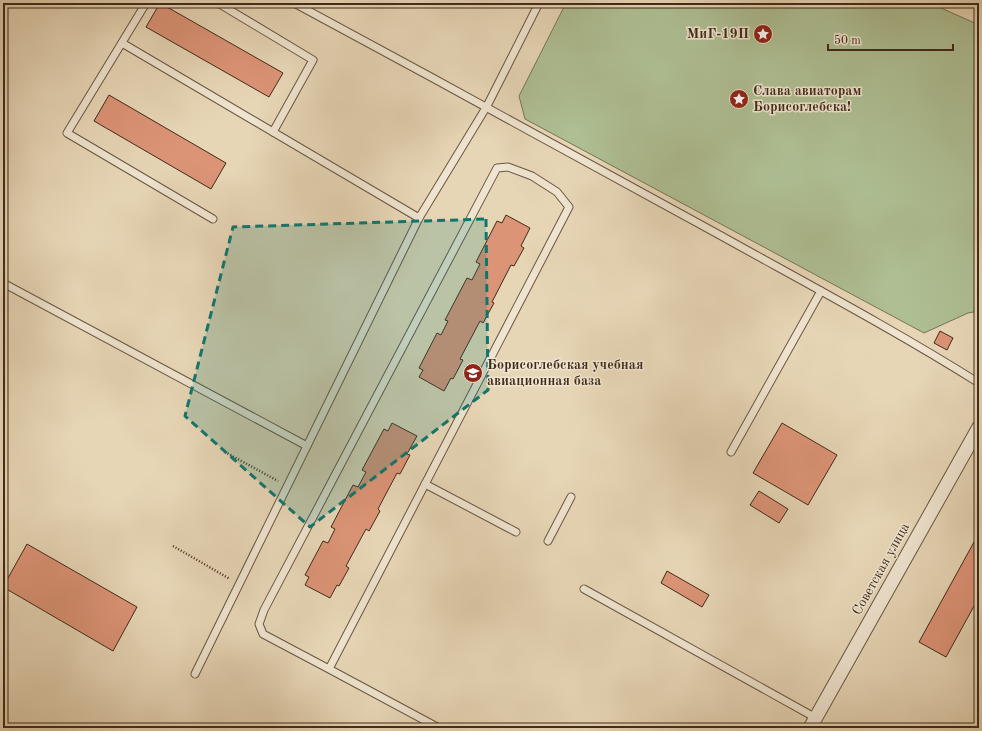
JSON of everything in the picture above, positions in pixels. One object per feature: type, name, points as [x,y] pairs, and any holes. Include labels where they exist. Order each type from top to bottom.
[{"type":"street","name":"Советская улица","points":[[813,723],[979,426]]},
{"type":"lane","points":[[146,3],[67,133],[214,219]]},
{"type":"lane","points":[[218,3],[313,60],[273,132]]},
{"type":"lane","points":[[294,3],[486,106],[821,291],[942,360],[979,383]]},
{"type":"lane","points":[[195,674],[419,218],[486,106],[539,3]]},
{"type":"lane","points":[[122,43],[419,218]]},
{"type":"lane","points":[[329,669],[569,207],[558,192],[532,176],[508,167],[497,168],[264,610],[259,624],[263,634],[439,728]]},
{"type":"lane","points":[[3,283],[307,446]]},
{"type":"lane","points":[[731,452],[821,291]]},
{"type":"lane","points":[[426,484],[516,532]]},
{"type":"lane","points":[[548,541],[571,497]]},
{"type":"lane","points":[[584,589],[813,723]]},
{"type":"path","points":[[225,452],[287,486]]},
{"type":"path","points":[[173,546],[239,585]]},
{"type":"highlighted area","points":[[486,219],[488,390],[310,527],[185,416],[233,227]]},
{"type":"green space","points":[[566,3],[930,3],[979,25],[979,311],[968,313],[924,333],[525,119],[519,96]]},
{"type":"building","points":[[160,3],[283,73],[269,97],[146,27]]},
{"type":"building","points":[[109,95],[226,163],[211,189],[94,121]]},
{"type":"building","points":[[506,215],[530,228],[521,246],[524,248],[514,266],[511,265],[492,302],[494,303],[483,323],[480,321],[460,359],[463,360],[453,379],[451,378],[444,391],[419,377],[423,370],[419,368],[437,333],[441,335],[448,321],[445,320],[467,278],[472,280],[480,264],[476,262],[497,221],[502,223]]},
{"type":"building","points":[[940,331],[953,338],[947,350],[934,343]]},
{"type":"building","points":[[392,423],[417,436],[407,454],[410,455],[400,474],[397,473],[378,509],[380,511],[369,531],[366,529],[346,566],[349,568],[330,598],[305,585],[309,577],[305,575],[323,541],[328,543],[335,529],[331,527],[353,485],[358,487],[366,472],[362,470],[384,429],[388,431]]},
{"type":"building","points":[[782,423],[837,455],[808,505],[753,473]]},
{"type":"building","points":[[759,491],[788,509],[779,523],[750,505]]},
{"type":"building","points":[[979,533],[979,597],[946,657],[919,642]]},
{"type":"building","points":[[27,544],[137,607],[113,651],[3,587]]},
{"type":"building","points":[[667,571],[709,595],[702,607],[661,583]]},
{"type":"building","points":[[979,678],[979,689],[974,687]]},
{"type":"place","name":"МиГ-19П","points":[[763,34]]},
{"type":"place","name":"Слава авиаторам Борисоглебска!","points":[[739,99]]},
{"type":"place","name":"Борисоглебская учебная авиационная база","points":[[473,373]]}]
